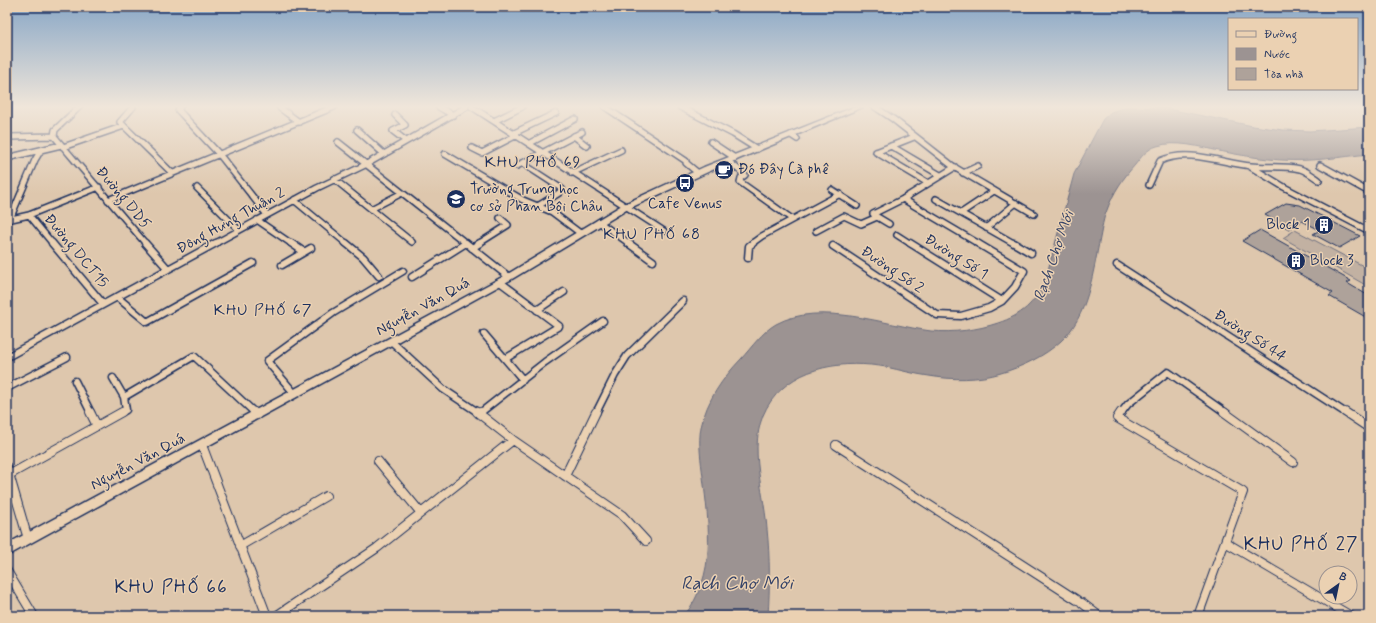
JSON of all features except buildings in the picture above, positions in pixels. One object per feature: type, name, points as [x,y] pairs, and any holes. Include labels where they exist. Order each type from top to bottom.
[{"type":"main road","name":"Nguyễn Văn Quá","points":[[7,550],[504,279],[625,207],[731,159],[796,136]]},
{"type":"street","points":[[10,137],[51,136]]},
{"type":"street","name":"Đường DD5","points":[[54,136],[168,269]]},
{"type":"street","points":[[7,158],[62,146],[93,136]]},
{"type":"street","points":[[134,136],[172,173]]},
{"type":"street","points":[[202,136],[219,154],[267,215]]},
{"type":"street","points":[[108,200],[264,136]]},
{"type":"street","points":[[363,136],[384,154]]},
{"type":"street","points":[[400,136],[406,141]]},
{"type":"street","name":"Đông Hưng Thuận 2","points":[[8,354],[117,297],[294,200],[365,165],[415,136]]},
{"type":"street","points":[[472,148],[482,153],[512,136]]},
{"type":"street","points":[[519,136],[572,173],[664,231]]},
{"type":"street","points":[[530,143],[544,136]]},
{"type":"street","points":[[574,136],[587,146]]},
{"type":"street","points":[[538,206],[559,193],[562,189],[520,164],[574,136]]},
{"type":"street","points":[[649,136],[686,160],[686,163],[698,173]]},
{"type":"street","points":[[736,136],[757,149]]},
{"type":"street","points":[[928,183],[876,152],[914,137],[963,173],[1034,214]]},
{"type":"street","points":[[338,142],[365,165],[466,243],[537,310],[559,326],[505,359]]},
{"type":"street","points":[[712,142],[731,159],[745,175],[740,182],[792,219]]},
{"type":"street","points":[[891,146],[940,175]]},
{"type":"street","points":[[9,219],[35,160],[41,150]]},
{"type":"street","points":[[572,173],[621,150]]},
{"type":"street","points":[[445,154],[524,200],[552,212],[580,233]]},
{"type":"street","points":[[1149,185],[1160,161],[1163,159],[1178,157],[1207,158],[1250,166],[1302,169],[1319,180]]},
{"type":"street","points":[[1320,165],[1369,192]]},
{"type":"street","points":[[963,173],[978,166]]},
{"type":"street","points":[[1250,166],[1284,186],[1369,231]]},
{"type":"street","points":[[889,224],[873,214],[903,199],[955,167]]},
{"type":"street","points":[[334,179],[412,242]]},
{"type":"street","points":[[9,219],[29,215],[99,187]]},
{"type":"street","points":[[197,188],[239,230]]},
{"type":"street","points":[[832,190],[857,206]]},
{"type":"street","points":[[961,213],[994,191]]},
{"type":"street","points":[[371,209],[402,193]]},
{"type":"street","points":[[748,258],[749,246],[762,236],[840,194]]},
{"type":"street","points":[[903,199],[1024,271],[1015,287],[1002,301]]},
{"type":"street","points":[[936,199],[1031,253]]},
{"type":"street","points":[[294,200],[363,257],[380,276]]},
{"type":"street","points":[[986,228],[1016,203]]},
{"type":"street","name":"Đường DCT15","points":[[29,215],[103,304]]},
{"type":"street","points":[[816,231],[844,216],[861,224],[877,216]]},
{"type":"street","points":[[472,248],[508,225],[500,218]]},
{"type":"street","points":[[257,220],[304,252]]},
{"type":"street","points":[[599,222],[653,262]]},
{"type":"street","name":"Đường Số 1","points":[[897,235],[1002,301]]},
{"type":"street","points":[[412,277],[466,243]]},
{"type":"street","name":"Đường Số 2","points":[[833,246],[937,316],[962,316],[988,308],[1002,301]]},
{"type":"street","points":[[282,265],[311,248]]},
{"type":"street","points":[[117,297],[147,322],[253,263]]},
{"type":"street","name":"Đường Số 44","points":[[1117,265],[1369,428]]},
{"type":"street","points":[[295,394],[267,361],[299,336],[351,302],[403,271]]},
{"type":"street","points":[[537,310],[564,292]]},
{"type":"street","points":[[565,476],[615,375],[627,356],[682,301]]},
{"type":"street","points":[[479,414],[603,321]]},
{"type":"street","points":[[484,334],[523,380]]},
{"type":"street","points":[[392,341],[443,389],[513,440],[622,515],[646,541]]},
{"type":"street","points":[[124,397],[194,356],[257,415]]},
{"type":"street","points":[[7,388],[67,357]]},
{"type":"street","points":[[1198,616],[1243,492],[1116,418],[1128,404],[1168,372],[1293,462]]},
{"type":"street","points":[[9,475],[126,410],[124,397],[113,378]]},
{"type":"street","points":[[75,382],[97,426]]},
{"type":"street","points":[[276,616],[377,548],[513,440]]},
{"type":"street","points":[[202,445],[266,616]]},
{"type":"street","points":[[836,445],[1079,601],[1099,616]]},
{"type":"street","points":[[378,461],[421,513]]},
{"type":"street","points":[[7,467],[28,538]]},
{"type":"street","points":[[240,546],[326,496]]},
{"type":"street","points":[[1224,542],[1351,616]]},
{"type":"street","points":[[7,571],[34,616]]},
{"type":"shaded area","points":[[1295,230],[1369,269],[1369,287],[1283,238]]},
{"type":"water","name":"Rạch Chợ Mới","points":[[1094,136],[1369,136],[1369,154],[1326,159],[1293,160],[1250,157],[1180,144],[1164,144],[1153,147],[1144,154],[1122,180],[1112,198],[1104,220],[1092,279],[1078,320],[1070,331],[1055,346],[1033,360],[1009,371],[984,377],[956,379],[918,374],[886,367],[855,364],[823,368],[794,380],[782,389],[771,401],[763,416],[757,447],[769,551],[768,616],[684,616],[695,600],[702,584],[708,549],[707,513],[700,452],[701,427],[707,408],[716,390],[757,340],[776,324],[793,317],[812,314],[852,316],[931,331],[948,332],[974,329],[1006,320],[1014,316],[1032,302],[1045,281],[1074,174]]},
{"type":"place","name":"Đó Đây Cà phê","points":[[724,170]]},
{"type":"place","name":"Cafe Venus","points":[[685,183]]},
{"type":"place","name":"Trường Trung học cơ sở Phan Bội Châu","points":[[456,199]]},
{"type":"place","name":"Block 1","points":[[1324,225]]},
{"type":"place","name":"Block 3","points":[[1296,261]]},
{"type":"district","name":"KHU PHỐ 69","points":[[533,162]]},
{"type":"district","name":"KHU PHỐ 68","points":[[652,234]]},
{"type":"district","name":"KHU PHỐ 67","points":[[263,310]]},
{"type":"district","name":"KHU PHỐ 27","points":[[1301,544]]},
{"type":"district","name":"KHU PHỐ 66","points":[[171,587]]}]
